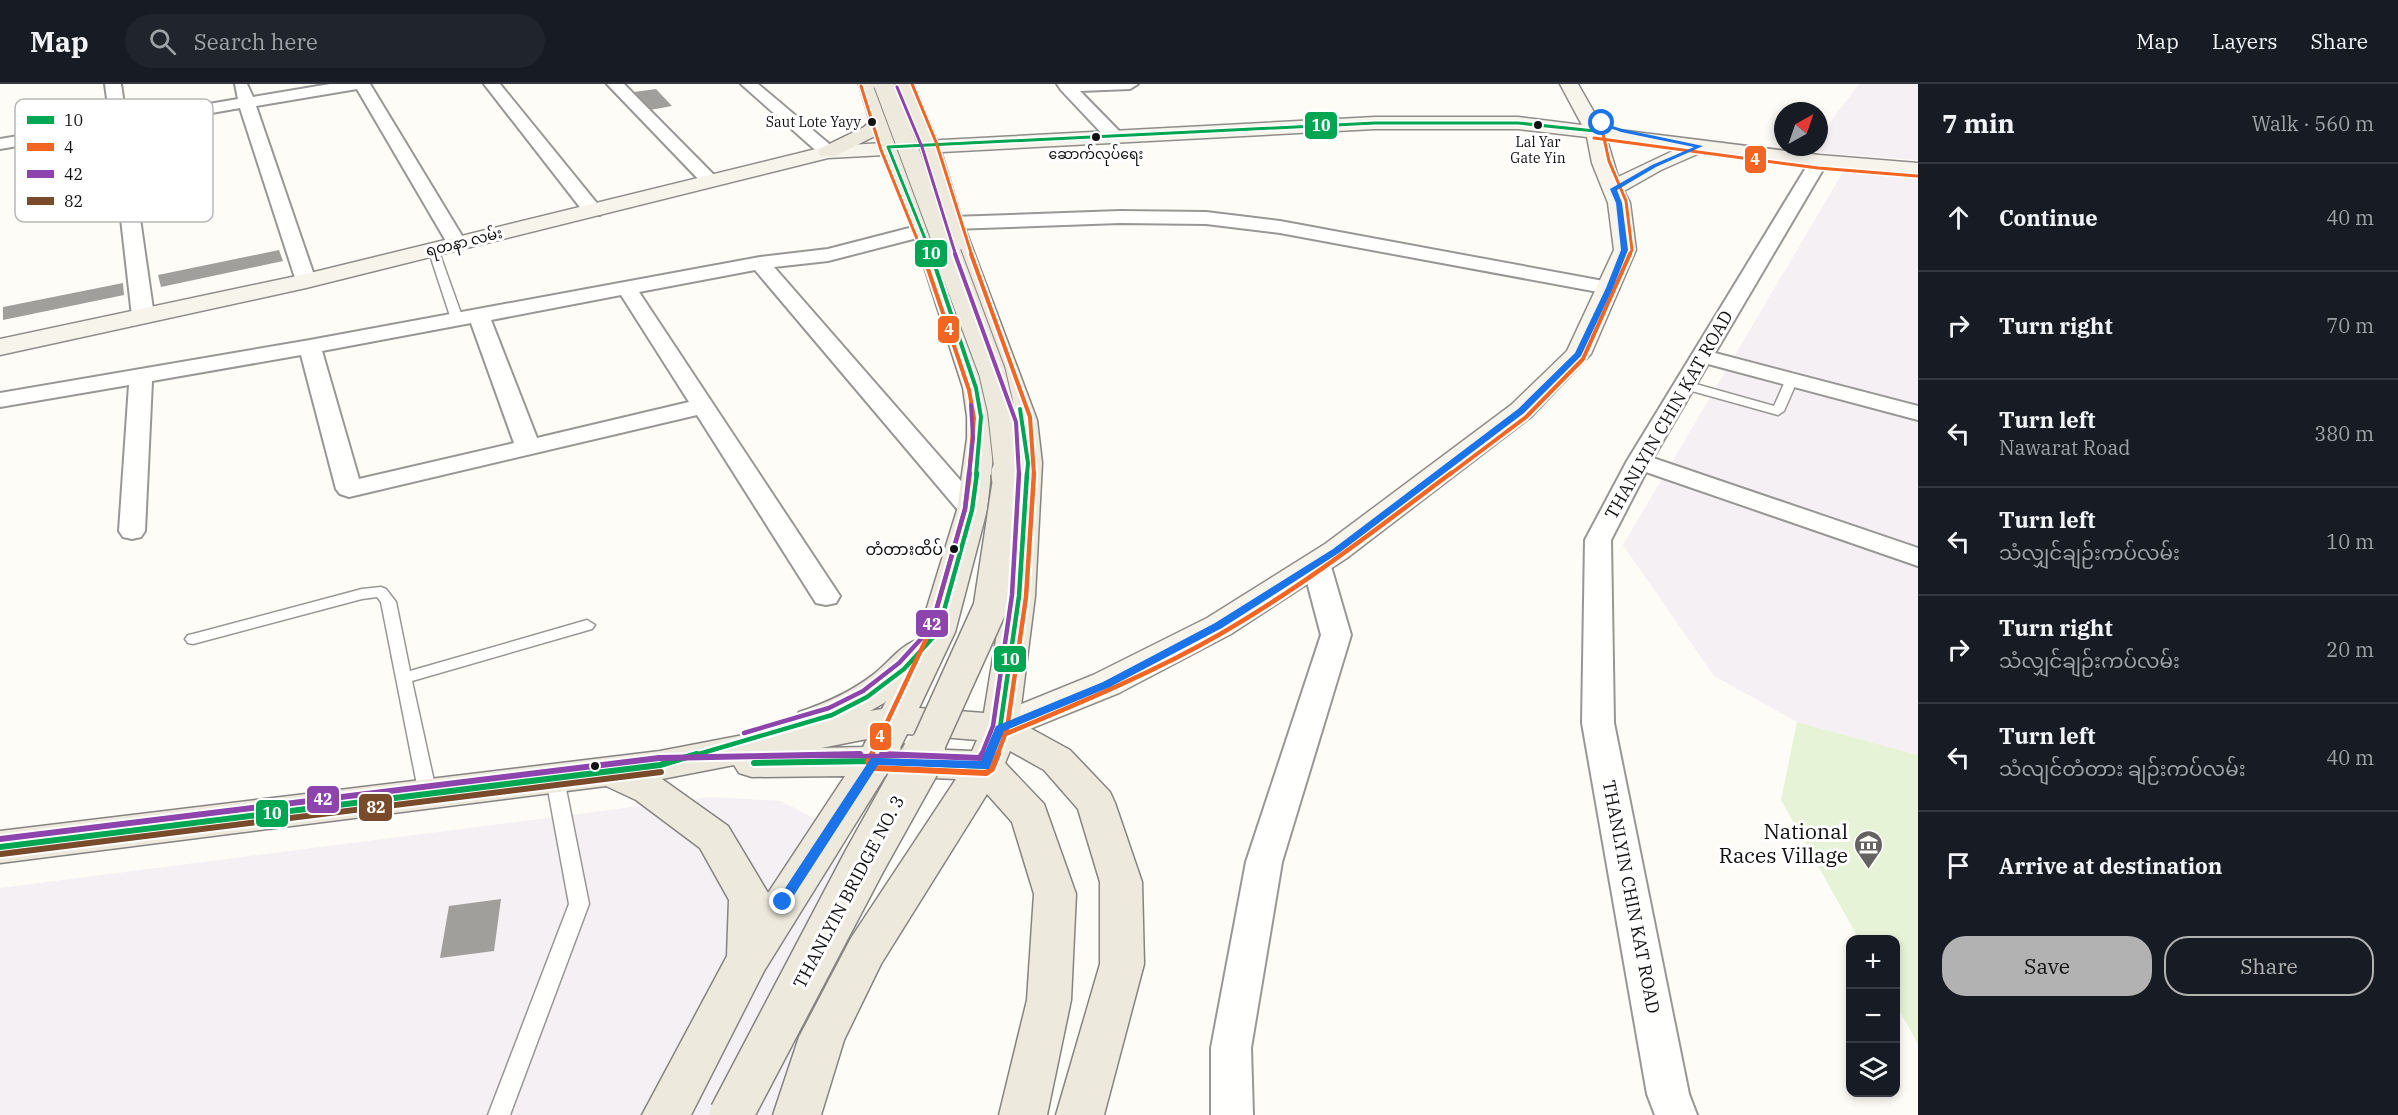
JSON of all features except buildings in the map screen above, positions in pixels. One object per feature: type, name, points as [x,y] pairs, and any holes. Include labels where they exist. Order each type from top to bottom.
[{"type":"main road","points":[[666,1115],[749,958],[875,761],[938,632],[972,510],[981,438],[981,417],[975,388],[923,229],[888,147],[868,84]]},
{"type":"main road","name":"THANLYIN BRIDGE NO. 3","points":[[731,1115],[865,860],[930,744],[990,608],[1009,483],[1001,411],[992,372],[884,84]]},
{"type":"main road","points":[[796,1115],[822,1037],[866,951],[992,747],[1019,596],[1028,463],[1023,420],[952,223],[929,145],[904,84]]},
{"type":"main road","points":[[660,765],[875,761],[992,747],[1106,684],[1219,626],[1336,551],[1521,411],[1578,354],[1624,250],[1619,203],[1602,163],[1595,131],[1578,105],[1569,84]]},
{"type":"main road","points":[[1518,123],[1564,120],[1578,105]]},
{"type":"main road","points":[[1578,105],[1602,123],[1621,130],[1700,146]]},
{"type":"main road","points":[[828,152],[871,131],[881,120]]},
{"type":"main road","name":"ရတနာ လမ်း","points":[[0,347],[306,281],[828,152],[888,147],[1116,138],[1375,123],[1518,123]]},
{"type":"main road","points":[[1518,123],[1819,161],[1918,169]]},
{"type":"main road","points":[[1518,123],[1573,136],[1602,163]]},
{"type":"main road","points":[[1613,189],[1654,166],[1700,146]]},
{"type":"main road","points":[[660,765],[832,715],[867,698],[904,669],[938,632]]},
{"type":"main road","points":[[0,847],[611,772],[660,765],[895,720],[992,747],[1057,760],[1096,804],[1121,882],[1122,964],[1080,1115]]},
{"type":"main road","points":[[992,747],[1030,815],[1055,894],[1049,1000],[1023,1115]]},
{"type":"main road","points":[[611,772],[650,789],[714,837],[750,899],[749,958]]},
{"type":"street","points":[[113,84],[116,99]]},
{"type":"street","points":[[240,84],[306,281]]},
{"type":"street","points":[[213,108],[358,84]]},
{"type":"street","points":[[363,84],[457,243]]},
{"type":"street","points":[[492,84],[593,211]]},
{"type":"street","points":[[615,84],[710,182]]},
{"type":"street","points":[[749,84],[828,152]]},
{"type":"street","points":[[1066,86],[1130,84]]},
{"type":"street","points":[[1066,86],[1116,138]]},
{"type":"street","points":[[0,144],[15,142]]},
{"type":"street","name":"THANLYIN CHIN KAT ROAD","points":[[1676,1115],[1668,1094],[1598,723],[1599,540],[1639,461],[1819,161]]},
{"type":"street","points":[[0,400],[310,347],[760,262],[828,255],[952,223],[1206,218],[1280,227],[1609,288]]},
{"type":"street","points":[[132,222],[143,316]]},
{"type":"street","points":[[760,262],[972,510]]},
{"type":"street","points":[[626,286],[826,596]]},
{"type":"street","points":[[468,317],[528,447]]},
{"type":"street","points":[[310,347],[349,489],[704,406]]},
{"type":"street","points":[[1702,356],[1918,413]]},
{"type":"street","points":[[132,531],[141,376]]},
{"type":"street","points":[[1639,461],[1918,556]]},
{"type":"street","points":[[1232,1115],[1231,1048],[1264,862],[1336,635],[1316,563]]},
{"type":"lane","points":[[433,249],[468,317]]},
{"type":"lane","points":[[1685,385],[1778,411],[1792,379]]},
{"type":"lane","points":[[193,639],[362,594],[381,592],[388,602],[428,795]]},
{"type":"lane","points":[[404,678],[587,625]]},
{"type":"lane","points":[[499,1115],[579,904],[555,779]]},
{"type":"shaded area","points":[[1859,84],[1918,84],[1918,160],[1828,153],[1828,125]]},
{"type":"shaded area","points":[[1843,172],[1918,178],[1918,755],[1797,722],[1714,676],[1623,545]]},
{"type":"shaded area","points":[[710,797],[781,801],[831,827],[850,868],[785,1115],[0,1115],[0,888]]},
{"type":"green space","name":"National Races Village","points":[[1797,722],[1918,755],[1918,1044],[1900,1011],[1900,935],[1857,935],[1781,800]]},
{"type":"transit line","name":"4","points":[[861,86],[881,150],[916,232],[969,390],[974,418],[974,438],[965,509],[931,629],[868,762],[874,768],[986,773],[992,769],[1007,729],[1026,597],[1035,462],[1030,417],[959,221],[936,142],[912,84]]},
{"type":"transit line","name":"42","points":[[0,839],[659,758],[875,754],[980,758],[993,726],[1012,595],[1020,463],[1016,422],[945,226],[922,147],[897,87]]},
{"type":"transit line","name":"10","points":[[0,847],[660,765],[832,715],[867,697],[904,669],[938,632],[972,510],[981,438],[981,417],[976,388],[923,229],[888,147],[1375,123],[1518,123],[1595,131]]},
{"type":"transit line","name":"4","points":[[1003,735],[1109,691],[1222,633],[1340,557],[1526,417],[1583,359],[1632,250],[1626,201],[1609,161],[1602,129]]},
{"type":"transit line","name":"4","points":[[1594,138],[1818,168],[1917,176]]},
{"type":"transit line","name":"42","points":[[744,733],[829,708],[863,691],[899,663],[931,628],[965,509],[973,438],[971,405]]},
{"type":"transit line","name":"10","points":[[754,763],[875,761],[985,766],[1000,728],[1019,596],[1028,463],[1020,409]]},
{"type":"transit line","name":"82","points":[[1,854],[661,772]]},
{"type":"place","name":"Saut Lote Yayy","points":[[872,122]]},
{"type":"place","name":"Lal Yar Gate Yin","points":[[1538,125]]},
{"type":"place","name":"ဆောက်လုပ်ရေး","points":[[1096,137]]},
{"type":"place","name":"တံတားထိပ်","points":[[954,549]]},
{"type":"place","name":"National Races Village","points":[[1869,870]]},
{"type":"route","points":[[783,902],[875,761],[985,766],[1000,728],[1106,684],[1219,626],[1336,551],[1521,411],[1578,354],[1609,288],[1624,250],[1619,203],[1613,189],[1654,166],[1700,146],[1621,130],[1602,123]]}]
